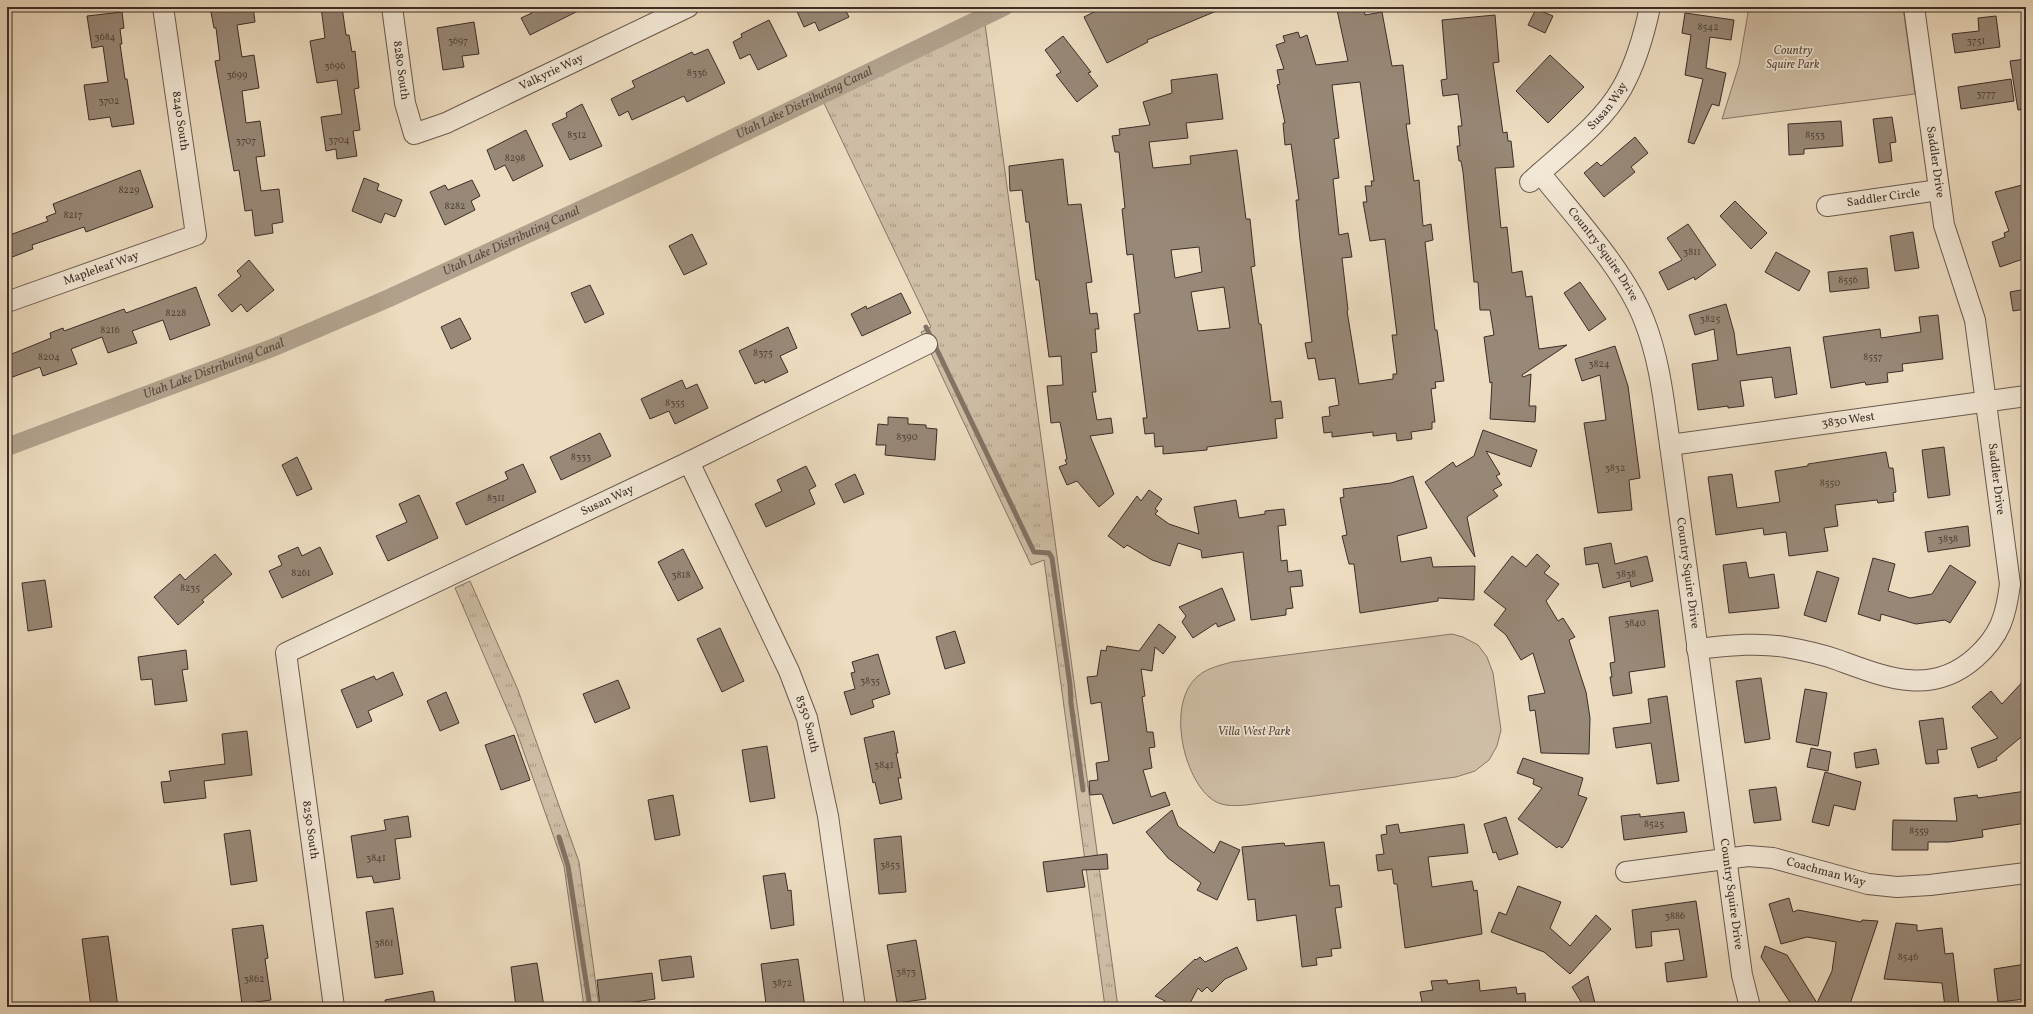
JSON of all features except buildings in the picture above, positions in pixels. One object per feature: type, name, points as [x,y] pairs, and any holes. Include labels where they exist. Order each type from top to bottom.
[{"type":"street","name":"8240 South","points":[[163,7],[196,235]]},
{"type":"street","name":"8280 South","points":[[392,7],[406,103],[414,134]]},
{"type":"street","name":"Valkyrie Way","points":[[414,134],[446,123],[688,7]]},
{"type":"street","name":"Susan Way","points":[[1535,177],[1597,120],[1621,89],[1639,49],[1650,7]]},
{"type":"street","name":"Saddler Drive","points":[[1697,649],[1759,644],[1783,647],[1837,660],[1889,678],[1910,681],[1928,680],[1948,675],[1966,666],[1992,641],[2002,624],[2008,604],[2010,584],[1975,320],[1948,240],[1939,190],[1914,7]]},
{"type":"street","name":"Country Squire Drive","points":[[1535,177],[1615,268],[1631,293],[1644,319],[1654,349],[1661,381],[1670,445],[1742,975],[1750,1007]]},
{"type":"street","name":"Saddler Circle","points":[[1827,206],[1939,190]]},
{"type":"street","name":"Mapleleaf Way","points":[[7,302],[196,235]]},
{"type":"street","name":"Susan Way","points":[[286,653],[690,462],[928,344]]},
{"type":"street","name":"3830 West","points":[[1670,445],[2026,396]]},
{"type":"street","name":"8350 South","points":[[690,462],[789,671],[807,718],[828,816],[854,1007]]},
{"type":"street","name":"8250 South","points":[[286,653],[334,1007]]},
{"type":"street","name":"Coachman Way","points":[[1626,872],[1748,856],[1774,858],[1868,884],[1897,887],[1930,886],[2026,872]]},
{"type":"green space","name":"Country Squire Park","points":[[1749,7],[1903,7],[1915,94],[1722,119],[1739,65]]},
{"type":"green space","points":[[985,24],[1118,1007],[1105,1007],[1044,560],[1031,565],[921,332],[931,327],[823,101]]},
{"type":"green space","points":[[470,581],[518,690],[579,862],[599,1007],[584,1007],[564,866],[516,730],[455,588]]},
{"type":"green space","name":"Villa West Park","points":[[1452,634],[1463,637],[1478,645],[1487,657],[1493,673],[1501,730],[1497,746],[1489,760],[1475,771],[1456,777],[1231,806],[1218,803],[1209,797],[1200,786],[1192,772],[1185,755],[1181,719],[1183,702],[1188,688],[1202,673],[1214,667],[1232,662]]},
{"type":"waterway","name":"Utah Lake Distributing Canal","points":[[7,447],[272,348],[387,299],[671,168],[1004,7]]},
{"type":"waterway","points":[[926,327],[1034,552],[1049,553],[1052,558],[1083,790]]},
{"type":"waterway","points":[[559,837],[568,866],[590,1007]]}]
